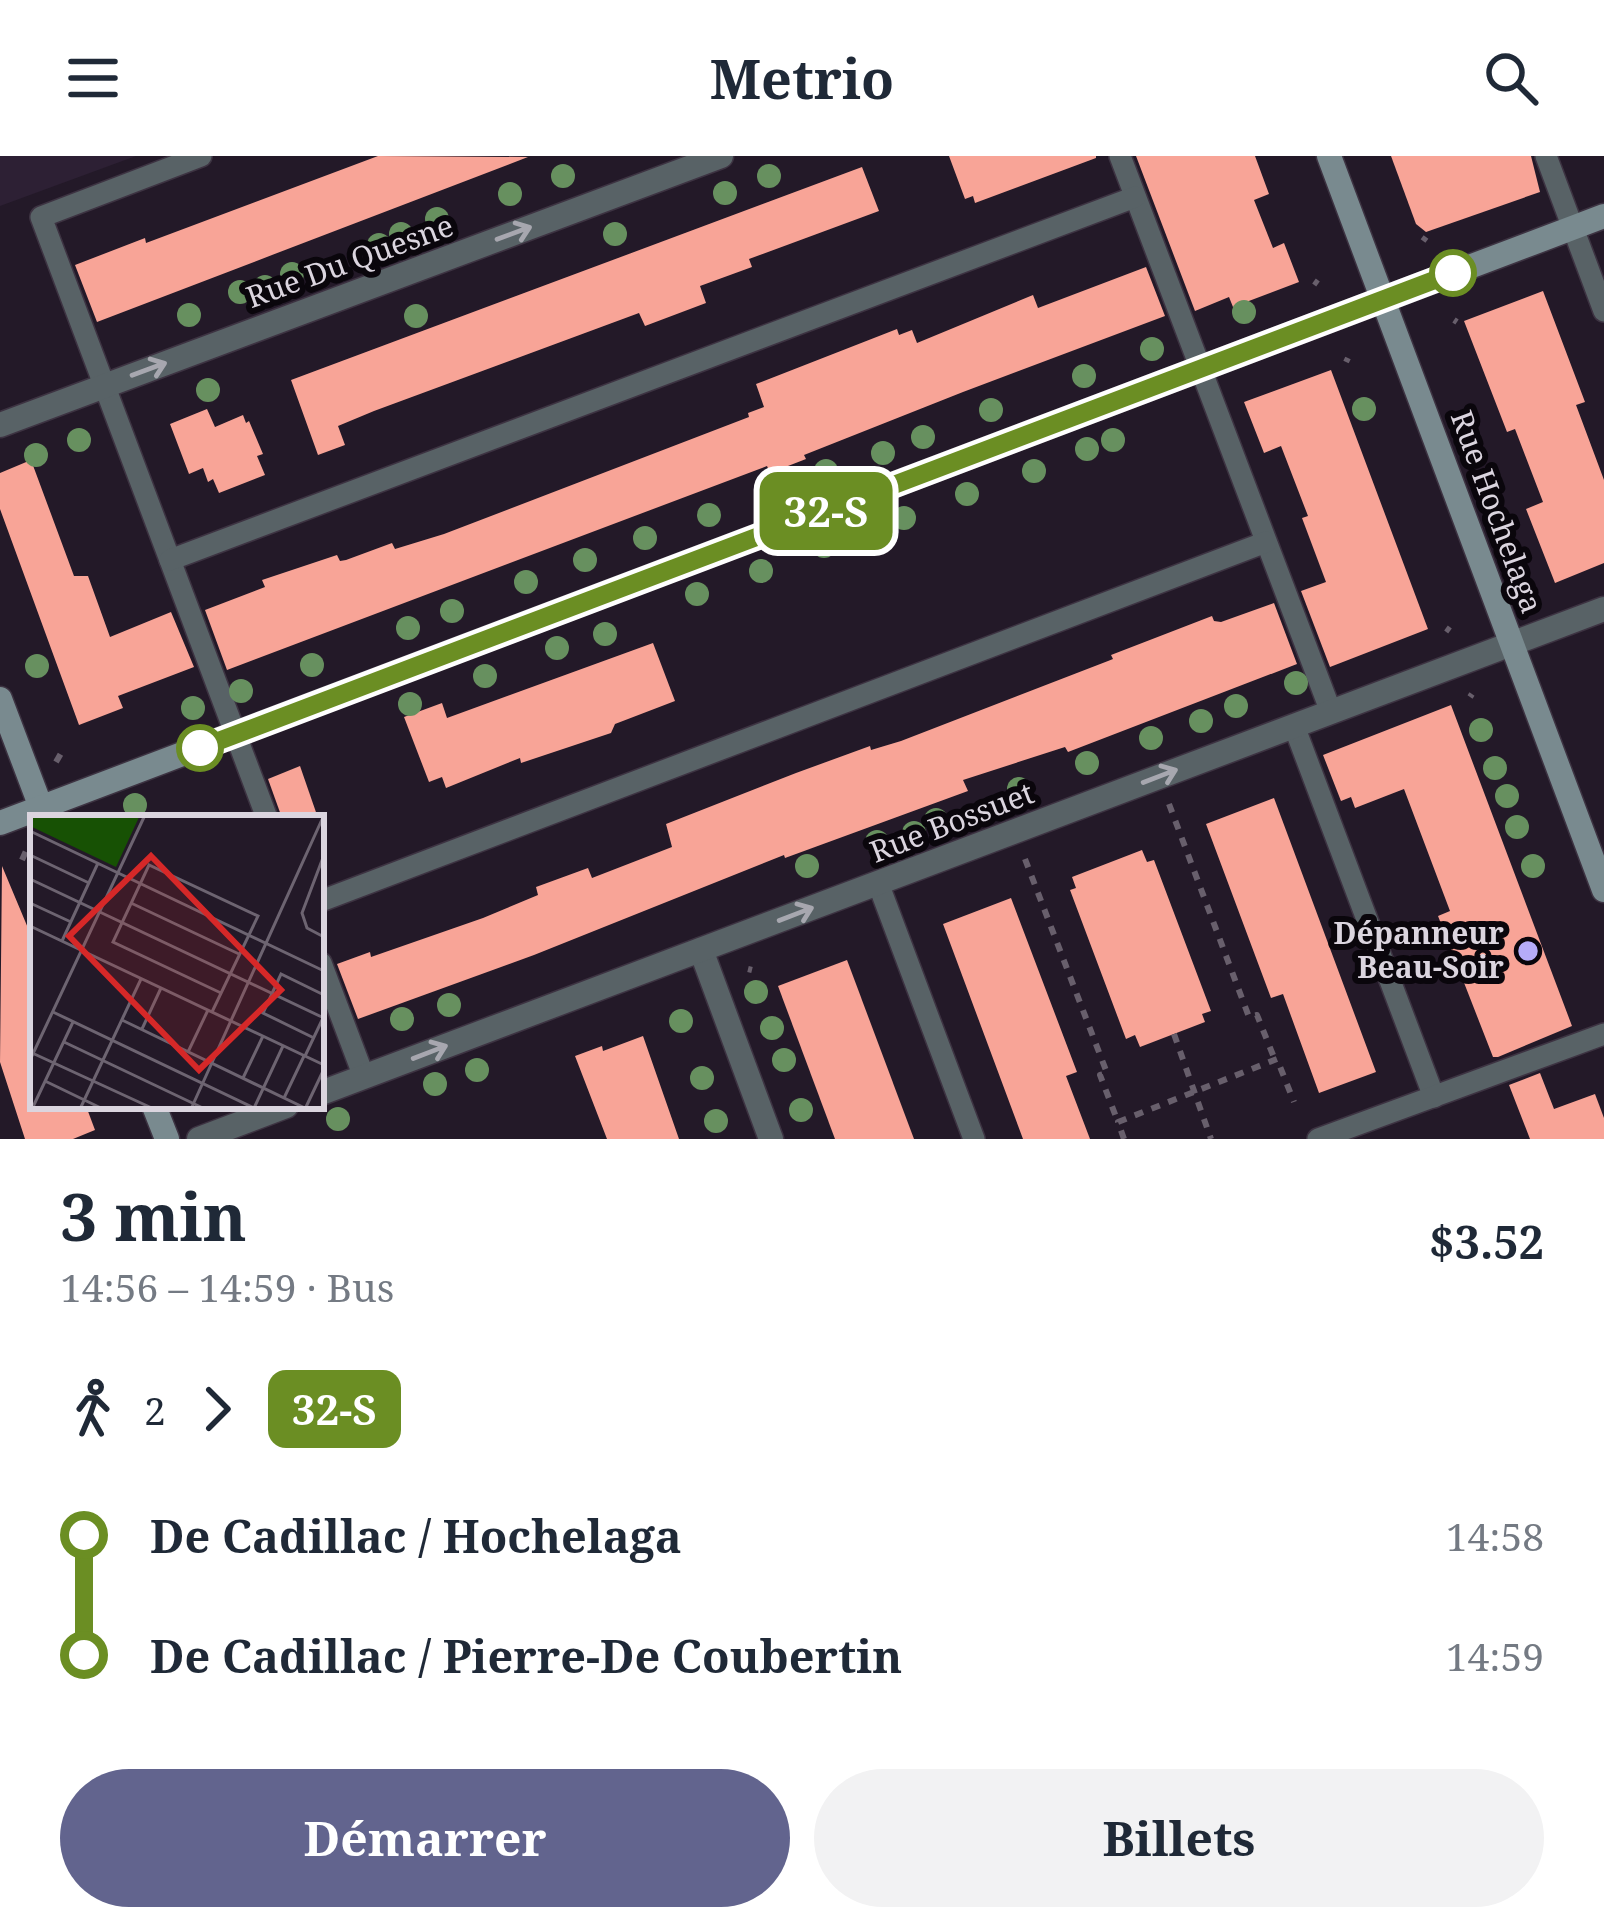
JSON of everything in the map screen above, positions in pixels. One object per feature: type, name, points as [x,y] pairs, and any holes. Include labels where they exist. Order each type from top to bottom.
[{"type":"street","name":"Rue Du Quesne","points":[[0,425],[721,156]]},
{"type":"street","name":"Rue Hochelaga","points":[[1329,156],[1604,890]]},
{"type":"street","points":[[0,699],[43,813],[236,734],[1604,216]]},
{"type":"street","name":"Rue Bossuet","points":[[324,1092],[1604,609]]},
{"type":"street","points":[[0,824],[30,816]]},
{"type":"street","points":[[700,950],[771,1139]]},
{"type":"street","points":[[155,1109],[167,1139]]},
{"type":"street","points":[[199,1139],[278,1109]]},
{"type":"lane","points":[[201,156],[41,217],[266,815]]},
{"type":"lane","points":[[1120,156],[1331,712]]},
{"type":"lane","points":[[1546,156],[1604,311]]},
{"type":"lane","points":[[170,560],[1135,196]]},
{"type":"lane","points":[[324,900],[1266,542]]},
{"type":"lane","points":[[1294,726],[1434,1096]]},
{"type":"lane","points":[[878,883],[974,1139]]},
{"type":"lane","points":[[324,971],[364,1076]]},
{"type":"lane","points":[[1318,1139],[1604,1034]]},
{"type":"path","points":[[56,762],[64,748]]},
{"type":"path","points":[[1168,804],[1249,1018],[1257,1015],[1294,1102]]},
{"type":"path","points":[[1025,859],[1107,1073],[1100,1075],[1124,1139]]},
{"type":"path","points":[[1174,1034],[1211,1139]]},
{"type":"path","points":[[1118,1122],[1275,1060]]},
{"type":"shaded area","points":[[0,156],[136,156],[0,206]]},
{"type":"building","points":[[378,156],[528,157],[97,322],[75,265]]},
{"type":"building","points":[[949,156],[1096,158],[975,203],[973,196],[965,199]]},
{"type":"building","points":[[1136,156],[1255,156],[1269,194],[1254,200],[1273,248],[1284,243],[1299,282],[1233,307],[1229,297],[1195,311]]},
{"type":"building","points":[[1391,156],[1531,156],[1540,192],[1426,232],[1416,224]]},
{"type":"building","points":[[862,167],[879,211],[749,259],[752,267],[700,286],[706,303],[645,326],[639,313],[374,411],[338,426],[345,445],[318,455],[291,380]]},
{"type":"building","points":[[1146,267],[1165,316],[804,455],[806,459],[770,473],[767,466],[227,670],[205,610],[265,587],[262,580],[337,555],[340,561],[346,560],[392,543],[395,549],[444,534],[749,417],[748,413],[764,407],[756,384],[897,329],[899,335],[912,330],[917,343],[1033,295],[1038,308]]},
{"type":"building","points":[[1543,291],[1585,402],[1576,405],[1604,480],[1604,563],[1555,583],[1526,509],[1543,502],[1515,429],[1507,432],[1464,321]]},
{"type":"building","points":[[1331,370],[1428,629],[1330,667],[1301,591],[1326,582],[1302,518],[1308,516],[1281,446],[1264,453],[1244,402]]},
{"type":"building","points":[[207,409],[215,427],[243,415],[249,421],[263,454],[257,456],[265,475],[219,493],[203,468],[189,474],[170,424]]},
{"type":"building","points":[[31,460],[74,576],[88,576],[110,637],[171,612],[194,667],[118,696],[123,708],[79,725],[0,509],[0,473]]},
{"type":"building","points":[[1274,603],[1297,664],[1068,752],[1065,747],[963,780],[968,791],[784,855],[358,1019],[337,964],[483,918],[538,895],[536,887],[588,868],[592,878],[672,847],[666,824],[796,773],[870,746],[871,750],[901,741],[1212,616],[1221,622]]},
{"type":"building","points":[[653,643],[675,701],[615,724],[611,733],[521,763],[520,758],[446,788],[442,777],[429,782],[404,717],[442,703],[447,718]]},
{"type":"building","points":[[1451,705],[1572,1026],[1498,1057],[1493,1057],[1438,916],[1450,911],[1404,789],[1355,808],[1351,797],[1341,801],[1323,755]]},
{"type":"building","points":[[300,766],[317,815],[281,815],[268,779]]},
{"type":"building","points":[[1274,798],[1376,1072],[1319,1093],[1283,994],[1271,998],[1206,824]]},
{"type":"building","points":[[1142,850],[1147,862],[1154,860],[1211,1011],[1202,1014],[1205,1022],[1140,1047],[1135,1035],[1126,1039],[1070,890],[1076,888],[1072,877]]},
{"type":"building","points":[[2,866],[30,933],[30,1109],[87,1109],[95,1130],[73,1139],[25,1139],[0,1062]]},
{"type":"building","points":[[1011,898],[1077,1072],[1066,1076],[1090,1139],[1023,1139],[943,924]]},
{"type":"building","points":[[847,960],[914,1139],[835,1139],[778,986]]},
{"type":"building","points":[[643,1036],[679,1139],[607,1139],[575,1056]]},
{"type":"building","points":[[1540,1073],[1554,1109],[1595,1094],[1604,1118],[1604,1139],[1530,1139],[1509,1085]]},
{"type":"bus line","name":"32-S","points":[[200,748],[1453,273]]},
{"type":"place","name":"Dépanneur Beau-Soir","points":[[1528,951]]}]
